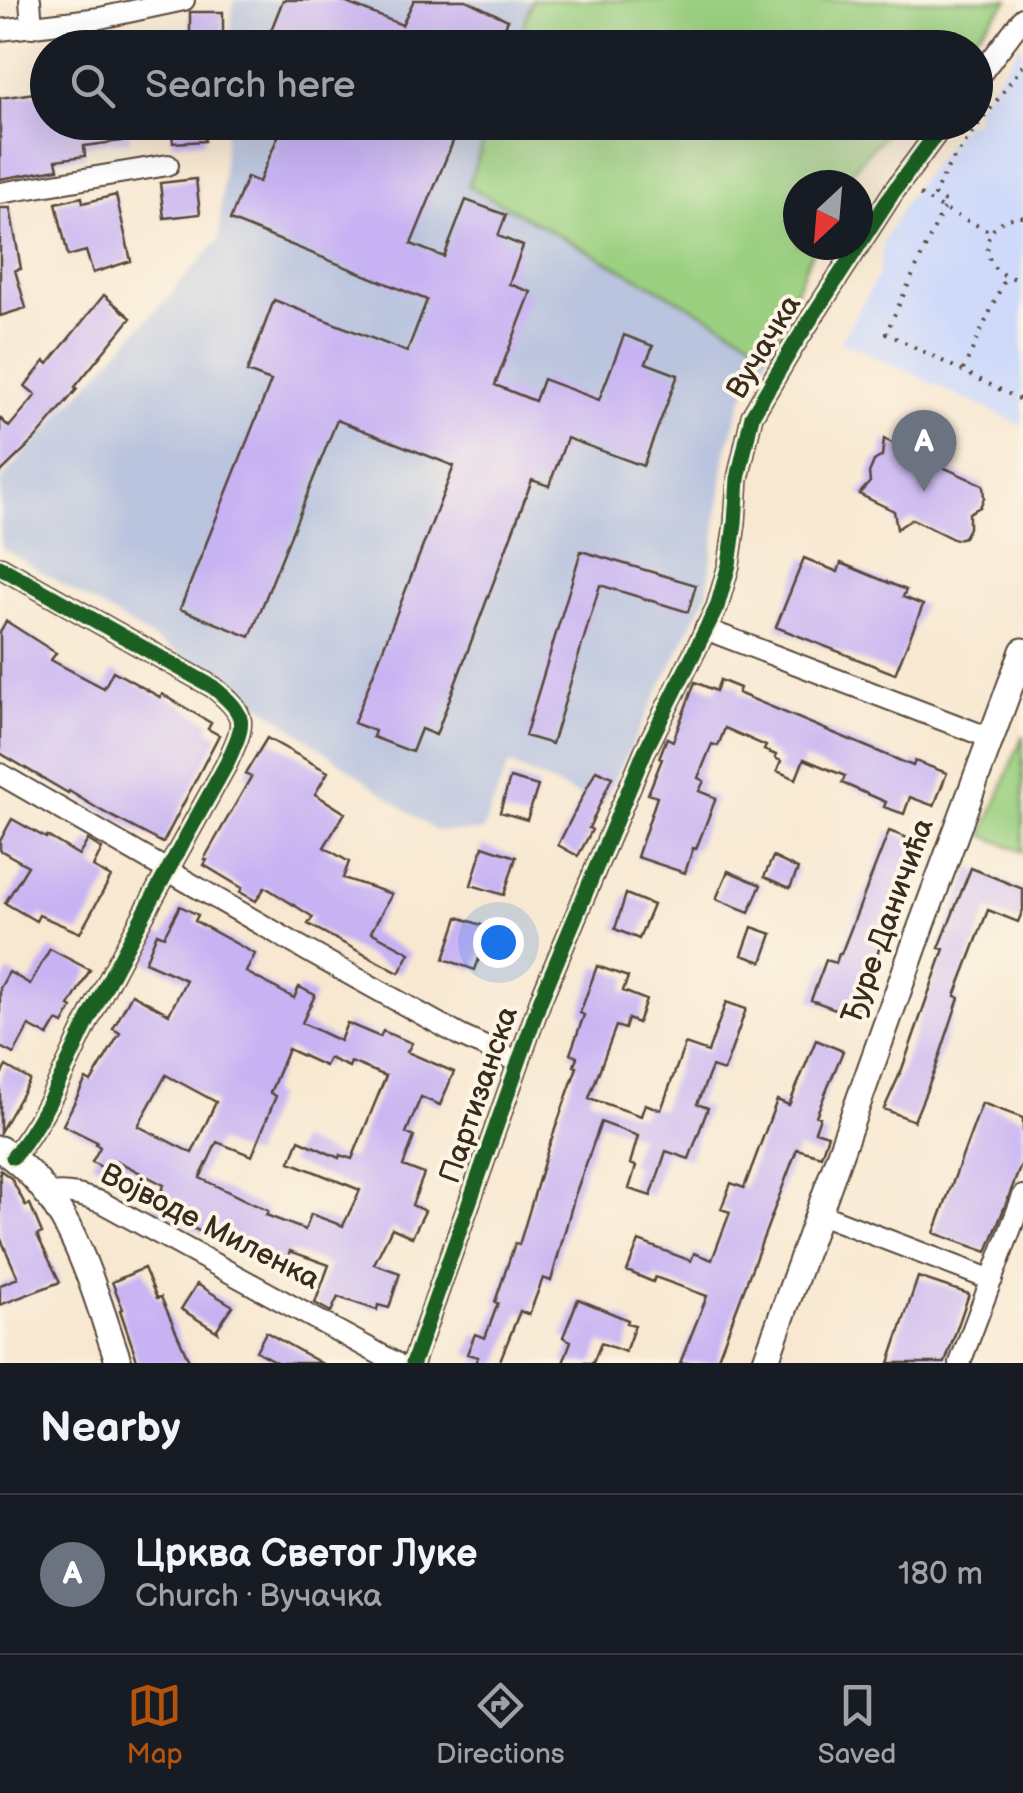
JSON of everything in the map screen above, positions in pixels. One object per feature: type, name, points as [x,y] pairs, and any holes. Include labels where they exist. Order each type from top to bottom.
[{"type":"street","points":[[30,0],[32,27]]},
{"type":"street","points":[[0,30],[100,18],[184,0]]},
{"type":"street","points":[[993,58],[1023,18]]},
{"type":"street","name":"Вучачка","points":[[705,629],[723,591],[736,522],[738,479],[752,416],[931,140]]},
{"type":"street","points":[[0,193],[168,165]]},
{"type":"street","points":[[0,568],[213,686],[236,706],[241,720],[238,739],[226,765],[38,1122],[26,1142],[7,1153]]},
{"type":"street","points":[[705,629],[990,738]]},
{"type":"street","name":"Партизанска","points":[[414,1363],[542,998],[645,751],[705,629]]},
{"type":"street","name":"Ђуре Даничића","points":[[765,1363],[1023,652]]},
{"type":"street","points":[[0,774],[460,1036],[518,1062]]},
{"type":"street","name":"Војводе Миленка","points":[[7,1153],[50,1194],[76,1194],[101,1202],[396,1363]]},
{"type":"street","points":[[50,1194],[79,1256],[119,1363]]},
{"type":"street","points":[[960,1363],[1023,1196]]},
{"type":"street","points":[[817,1213],[992,1280]]},
{"type":"path","points":[[993,104],[1023,64]]},
{"type":"path","points":[[967,140],[948,165],[934,195],[946,203],[886,334],[1023,401]]},
{"type":"path","points":[[900,183],[943,210],[991,232]]},
{"type":"path","points":[[1023,217],[1007,218],[991,232],[987,252],[997,271],[1006,277],[1023,279]]},
{"type":"path","points":[[964,370],[1006,277]]},
{"type":"shaded area","points":[[233,0],[532,0],[522,30],[231,30]]},
{"type":"shaded area","points":[[1023,42],[1023,426],[841,341],[879,274],[883,243],[907,198],[950,140],[993,140],[993,83]]},
{"type":"shaded area","points":[[225,140],[484,140],[468,186],[771,350],[743,397],[726,453],[707,594],[601,806],[509,764],[482,832],[435,831],[247,695],[0,547],[0,481],[219,240]]},
{"type":"green space","points":[[532,0],[1009,0],[981,30],[522,30]]},
{"type":"green space","points":[[484,140],[880,140],[854,170],[783,170],[783,260],[809,260],[771,350],[468,186]]},
{"type":"green space","points":[[1023,735],[1023,852],[983,835]]},
{"type":"building","points":[[283,0],[339,0],[402,25],[414,0],[466,0],[508,20],[503,30],[271,30]]},
{"type":"building","points":[[190,12],[223,12],[223,30],[190,30]]},
{"type":"building","points":[[30,94],[30,140],[130,140],[84,146],[85,156],[56,160],[58,169],[0,179],[0,98]]},
{"type":"building","points":[[173,140],[205,140],[205,141]]},
{"type":"building","points":[[276,140],[454,140],[411,244],[444,257],[466,200],[506,215],[498,236],[523,246],[509,284],[531,292],[495,385],[535,401],[543,379],[599,400],[624,335],[653,346],[646,363],[678,375],[643,466],[567,438],[549,486],[532,480],[436,735],[421,729],[412,752],[373,737],[375,731],[354,723],[454,466],[337,420],[250,637],[180,609],[271,381],[247,372],[274,300],[407,352],[427,300],[230,220],[247,177],[259,182]]},
{"type":"building","points":[[196,179],[200,214],[164,218],[160,183]]},
{"type":"building","points":[[116,195],[131,261],[93,273],[86,251],[68,256],[56,203],[82,197],[83,203]]},
{"type":"building","points":[[0,208],[10,208],[21,269],[15,270],[26,308],[0,316]]},
{"type":"building","points":[[104,295],[131,318],[35,439],[0,473],[0,418],[9,427],[36,395],[25,386]]},
{"type":"building","points":[[884,439],[920,457],[935,446],[938,465],[983,485],[984,498],[980,507],[969,513],[969,528],[964,537],[955,540],[912,519],[897,529],[894,511],[859,494],[870,482],[874,461],[882,456]]},
{"type":"building","points":[[581,551],[696,585],[688,612],[600,585],[552,744],[525,736]]},
{"type":"building","points":[[804,558],[838,572],[841,563],[906,590],[903,597],[923,605],[895,674],[776,627]]},
{"type":"building","points":[[6,621],[56,653],[51,660],[104,688],[113,671],[211,723],[208,729],[219,735],[163,843],[0,753],[0,632]]},
{"type":"building","points":[[720,680],[740,688],[738,693],[913,766],[915,761],[947,773],[934,806],[910,797],[904,814],[884,807],[886,802],[842,783],[845,776],[804,759],[796,779],[777,771],[781,761],[764,750],[766,746],[725,728],[718,746],[712,744],[698,778],[704,781],[699,791],[716,798],[685,873],[637,857],[657,797],[648,794],[666,740],[673,741],[695,682],[716,691]]},
{"type":"building","points":[[267,738],[328,772],[315,794],[345,813],[324,847],[349,862],[343,878],[392,894],[371,932],[410,953],[399,973],[308,924],[313,917],[265,887],[256,901],[204,865],[251,777],[245,774]]},
{"type":"building","points":[[596,770],[612,777],[578,856],[558,845]]},
{"type":"building","points":[[510,778],[538,786],[527,820],[500,812]]},
{"type":"building","points":[[12,819],[79,855],[88,840],[102,849],[93,867],[111,877],[80,933],[39,915],[36,921],[5,903],[28,866],[0,850],[0,841]]},
{"type":"building","points":[[889,831],[921,843],[854,1016],[811,1000],[826,960],[836,963],[841,954]]},
{"type":"building","points":[[483,846],[516,857],[504,895],[471,885]]},
{"type":"building","points":[[773,857],[798,869],[790,888],[764,877]]},
{"type":"building","points":[[971,868],[1023,889],[1023,910],[1018,922],[988,910],[914,1121],[884,1109],[902,1069],[944,949],[939,948]]},
{"type":"building","points":[[728,871],[761,885],[749,912],[716,899]]},
{"type":"building","points":[[626,894],[653,905],[639,939],[615,929]]},
{"type":"building","points":[[180,906],[198,915],[195,921],[255,954],[246,972],[294,998],[299,987],[315,995],[302,1023],[340,1041],[347,1023],[380,1037],[383,1031],[412,1043],[407,1052],[454,1072],[440,1105],[421,1097],[406,1133],[414,1137],[403,1166],[424,1174],[412,1205],[425,1211],[412,1237],[392,1228],[374,1264],[400,1273],[389,1308],[378,1305],[377,1310],[338,1297],[331,1312],[315,1303],[329,1265],[290,1251],[284,1268],[259,1259],[262,1251],[211,1228],[208,1235],[152,1210],[164,1185],[117,1161],[111,1172],[92,1162],[100,1147],[97,1142],[63,1125],[86,1079],[91,1082],[120,1033],[113,1029],[132,994],[169,1014],[186,980],[145,962],[157,933],[164,936]],"holes":[[[288,1049],[325,1066],[329,1058],[386,1076],[352,1159],[340,1155],[339,1158],[299,1140],[290,1162],[360,1190],[343,1226],[311,1214],[305,1230],[266,1215],[268,1211],[200,1178],[217,1142],[252,1156],[276,1096],[270,1093]],[[166,1075],[216,1102],[192,1153],[138,1126]]]},
{"type":"building","points":[[458,917],[490,928],[475,970],[444,959]]},
{"type":"building","points":[[752,927],[772,934],[762,962],[742,955]]},
{"type":"building","points":[[50,949],[90,970],[63,1024],[57,1021],[48,1036],[29,1026],[14,1054],[0,1047],[0,988],[9,972],[30,984]]},
{"type":"building","points":[[597,966],[628,977],[623,991],[646,1000],[638,1023],[628,1019],[625,1029],[616,1026],[589,1098],[641,1116],[645,1104],[661,1110],[685,1044],[708,1052],[726,1002],[746,1009],[724,1071],[712,1067],[697,1104],[708,1108],[689,1159],[666,1151],[651,1196],[629,1189],[636,1166],[630,1164],[638,1136],[601,1122],[551,1281],[543,1278],[529,1315],[520,1311],[499,1363],[475,1363],[478,1357],[467,1354],[475,1334],[485,1338],[577,1067],[577,1057],[570,1054]]},
{"type":"building","points":[[816,1040],[843,1051],[816,1116],[820,1117],[815,1131],[828,1135],[821,1156],[797,1149],[716,1363],[680,1363],[707,1296],[627,1271],[639,1241],[691,1261],[694,1253],[712,1260],[730,1212],[721,1209],[731,1183],[744,1188],[777,1100],[789,1105]]},
{"type":"building","points":[[6,1066],[30,1080],[0,1132],[0,1077]]},
{"type":"building","points":[[982,1103],[1023,1118],[1023,1160],[987,1252],[934,1233]]},
{"type":"building","points":[[0,1170],[11,1178],[26,1206],[30,1204],[42,1233],[37,1235],[60,1282],[0,1305],[0,1285],[18,1278],[0,1237]]},
{"type":"building","points":[[144,1268],[190,1363],[138,1363],[112,1282]]},
{"type":"building","points":[[918,1277],[969,1294],[945,1363],[889,1363]]},
{"type":"building","points":[[197,1284],[233,1306],[218,1332],[181,1309]]},
{"type":"building","points":[[578,1299],[635,1325],[625,1352],[601,1343],[593,1363],[563,1363],[571,1341],[563,1337]]},
{"type":"building","points":[[266,1332],[321,1363],[278,1363],[256,1351]]},
{"type":"cycle path","points":[[413,1363],[541,999],[645,751],[717,607],[729,565],[738,479],[752,416],[894,191],[932,140]]},
{"type":"cycle path","points":[[0,567],[213,687],[233,706],[240,722],[226,765],[126,947],[47,1105],[13,1157]]},
{"type":"place","name":"Црква Светог Луке","points":[[924,492]]}]
